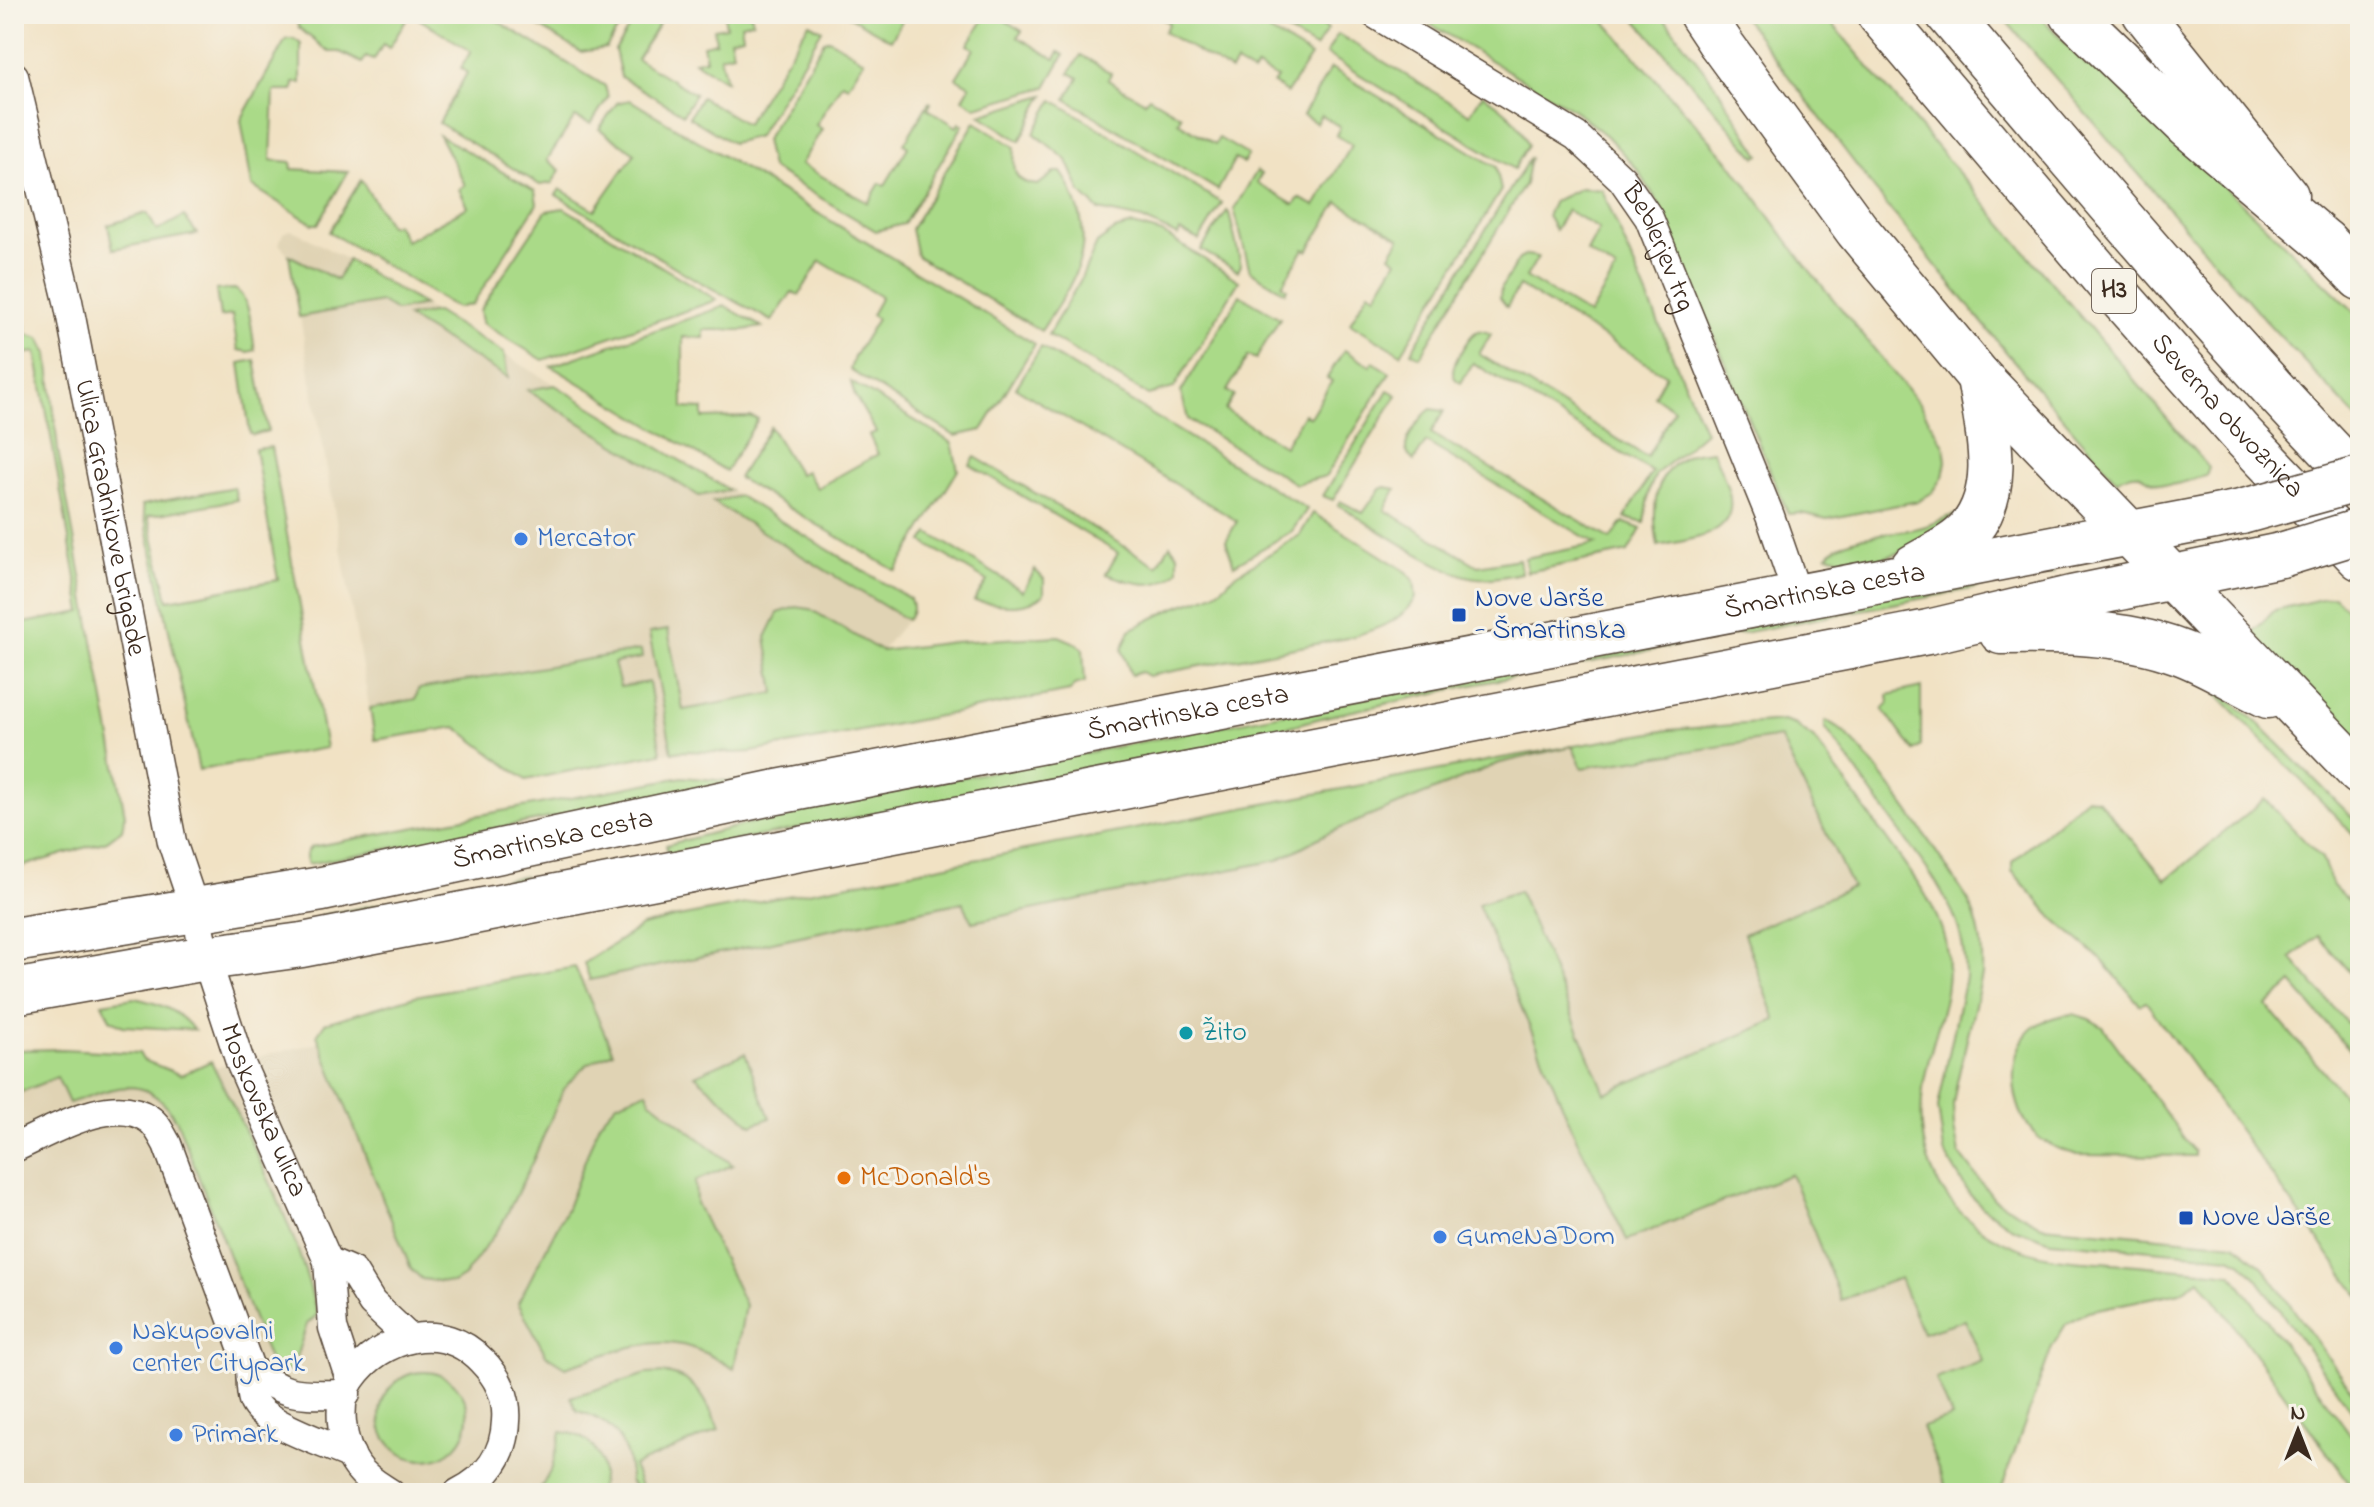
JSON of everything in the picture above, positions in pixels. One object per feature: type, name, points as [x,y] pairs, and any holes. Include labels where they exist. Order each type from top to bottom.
[{"type":"main road","name":"Severna obvoznica","points":[[1879,14],[2117,294],[2244,437],[2360,558]]},
{"type":"main road","name":"Severna obvoznica","points":[[1948,14],[2208,318],[2360,480]]},
{"type":"main road","points":[[2072,14],[2188,126],[2325,242],[2360,278]]},
{"type":"main road","points":[[1705,23],[1857,230],[1979,377],[2360,773]]},
{"type":"main road","points":[[1871,583],[1907,570],[1937,553],[1962,536],[1978,517],[1992,470],[1979,377]]},
{"type":"main road","name":"Šmartinska cesta","points":[[14,940],[322,889],[772,793],[2241,512],[2360,480]]},
{"type":"main road","name":"Šmartinska cesta","points":[[14,992],[206,958],[302,945],[1928,632],[2281,555],[2360,531]]},
{"type":"main road","points":[[1928,632],[2097,635],[2154,644],[2199,660],[2295,708]]},
{"type":"street","name":"Beblerjev trg","points":[[1375,14],[1576,136],[1622,179],[1649,218],[1765,502],[1798,597]]},
{"type":"street","points":[[2143,14],[2325,242]]},
{"type":"street","name":"Ulica Gradnikove brigade","points":[[14,76],[68,301],[172,842],[195,910],[206,958]]},
{"type":"street","name":"Moskovska ulica","points":[[206,958],[240,1062],[328,1261],[333,1328],[348,1387]]},
{"type":"street","points":[[14,1148],[90,1114],[109,1110],[123,1110],[151,1120],[167,1144],[250,1368],[253,1400],[262,1413],[277,1423],[351,1455]]},
{"type":"street","points":[[328,1261],[353,1272],[372,1303],[409,1338]]},
{"type":"street","points":[[390,1493],[372,1482],[356,1465],[346,1444],[342,1422],[348,1387],[383,1348],[409,1338],[441,1338],[477,1355],[491,1370],[505,1400],[507,1417],[500,1451],[482,1478],[458,1493]]},
{"type":"street","points":[[250,1368],[272,1387],[298,1394],[348,1387]]},
{"type":"shaded area","points":[[290,230],[348,260],[910,599],[910,616],[881,651],[810,609],[766,637],[775,693],[665,714],[672,752],[526,780],[456,727],[375,740],[289,255],[279,244],[283,233]]},
{"type":"shaded area","points":[[1780,737],[1852,887],[1744,934],[1777,1020],[1605,1093],[1519,891],[1479,904],[1577,1140],[1627,1239],[1791,1174],[1840,1300],[1900,1278],[1922,1333],[1964,1320],[1983,1361],[1952,1417],[1923,1427],[1948,1493],[14,1493],[14,1050],[139,1053],[143,1060],[181,1075],[609,975],[964,902],[972,922],[1278,860],[1324,835],[1500,763],[1572,746],[1582,768]]},
{"type":"green space","points":[[299,14],[410,14],[389,48],[383,44],[374,60],[366,57],[362,63],[340,52],[329,52],[299,28],[296,21]]},
{"type":"green space","points":[[411,14],[486,14],[605,86],[608,97],[591,124],[575,117],[547,160],[560,170],[552,183],[540,185],[439,123],[467,73],[461,68],[471,51]]},
{"type":"green space","points":[[518,14],[564,14],[569,17],[571,14],[627,14],[606,48],[581,52]]},
{"type":"green space","points":[[637,14],[665,14],[637,59],[695,94],[683,114],[621,77],[615,50]]},
{"type":"green space","points":[[724,14],[751,14],[753,21],[741,24],[743,36],[730,39],[733,53],[720,56],[726,81],[694,61],[706,59],[703,45],[716,42],[714,29],[726,27]]},
{"type":"green space","points":[[845,14],[906,14],[891,40]]},
{"type":"green space","points":[[987,14],[1010,14],[1006,21],[1022,31],[1018,37],[1055,59],[1059,52],[1064,55],[1046,87],[976,107],[963,99],[970,86],[956,78],[974,49],[968,45]]},
{"type":"green space","points":[[1154,14],[1241,14],[1311,56],[1287,93],[1273,84],[1277,78],[1257,67],[1253,73],[1236,63],[1231,71],[1164,32],[1169,23]]},
{"type":"green space","points":[[1258,14],[1303,14],[1328,29],[1315,48]]},
{"type":"green space","points":[[1413,14],[1598,14],[1732,165],[1806,266],[1920,405],[1944,445],[1946,461],[1943,477],[1933,492],[1918,501],[1827,519],[1801,513],[1788,514],[1660,206],[1638,170],[1607,136],[1572,109]]},
{"type":"green space","points":[[1631,14],[1661,14],[1716,86],[1760,155],[1756,157]]},
{"type":"green space","points":[[1741,14],[1824,14],[2209,468],[2206,476],[2171,485],[2158,484],[2138,474],[2117,481],[1888,207]]},
{"type":"green space","points":[[2000,14],[2038,14],[2087,66],[2094,61],[2360,317],[2360,421],[2265,320]]},
{"type":"green space","points":[[809,23],[822,30],[758,136],[732,143],[689,117],[701,97],[746,124]]},
{"type":"green space","points":[[1338,34],[1470,114],[1483,94],[1516,122],[1525,136],[1528,145],[1514,169],[1326,54]]},
{"type":"green space","points":[[286,39],[294,39],[301,44],[301,83],[294,83],[293,91],[274,91],[271,160],[291,162],[292,169],[348,172],[318,224],[313,224],[252,186],[241,120]]},
{"type":"green space","points":[[829,39],[864,60],[848,86],[842,83],[816,125],[822,129],[801,164],[868,203],[880,183],[885,185],[908,147],[904,144],[929,102],[928,109],[957,127],[960,123],[963,125],[904,224],[876,231],[771,168],[765,140],[824,41]]},
{"type":"green space","points":[[1081,55],[1111,73],[1108,80],[1145,102],[1149,97],[1181,116],[1178,122],[1215,144],[1219,138],[1248,155],[1243,163],[1235,159],[1218,190],[1066,99],[1079,78],[1069,73]]},
{"type":"green space","points":[[1331,68],[1496,167],[1501,190],[1401,354],[1350,323],[1369,291],[1376,295],[1397,260],[1390,255],[1400,238],[1338,202],[1308,251],[1304,249],[1282,285],[1287,288],[1285,292],[1250,271],[1234,209],[1257,171],[1261,174],[1257,183],[1294,205],[1299,198],[1315,206],[1352,145],[1336,135],[1340,127],[1321,115],[1316,123],[1303,115]]},
{"type":"green space","points":[[1044,95],[1020,141],[980,115]]},
{"type":"green space","points":[[630,100],[1035,344],[982,430],[955,436],[850,370],[854,357],[877,319],[871,315],[881,297],[820,261],[799,295],[792,292],[772,321],[696,280],[556,195],[560,189],[595,210],[635,153],[599,129],[617,103]]},
{"type":"green space","points":[[1053,100],[1222,203],[1199,240],[1180,231],[1178,236],[1142,219],[1099,210],[1081,193],[1067,160],[1034,133]]},
{"type":"green space","points":[[975,122],[1015,147],[1016,174],[1023,181],[1038,185],[1055,172],[1061,172],[1079,211],[1082,228],[1080,260],[1068,289],[1041,331],[917,256],[911,229]]},
{"type":"green space","points":[[439,135],[535,191],[537,204],[473,304],[457,308],[329,232],[361,180],[390,226],[396,224],[406,241],[468,207],[459,189],[465,185]]},
{"type":"green space","points":[[1530,157],[1525,184],[1420,357],[1411,352]]},
{"type":"green space","points":[[1581,188],[1602,190],[1705,432],[1656,474],[1649,490],[1644,523],[1625,518],[1652,472],[1473,363],[1461,383],[1453,374],[1455,363],[1471,337],[1478,331],[1491,334],[1479,354],[1647,457],[1674,409],[1654,396],[1666,375],[1519,286],[1507,307],[1500,298],[1501,288],[1519,259],[1527,255],[1538,257],[1526,277],[1589,315],[1616,270],[1587,252],[1599,229],[1567,210],[1555,230],[1547,216],[1554,201]]},
{"type":"green space","points":[[564,208],[717,300],[543,360],[482,323],[480,310],[546,211]]},
{"type":"green space","points":[[1227,211],[1241,265],[1238,271],[1201,250]]},
{"type":"green space","points":[[147,213],[157,231],[184,216],[197,234],[113,249],[108,225]]},
{"type":"green space","points":[[1133,225],[1162,233],[1239,281],[1174,388],[1148,395],[1048,335],[1080,281],[1097,243],[1115,230]]},
{"type":"green space","points":[[289,255],[337,280],[348,260],[424,305],[396,311],[381,302],[299,317]]},
{"type":"green space","points":[[235,289],[245,300],[250,316],[255,350],[249,352],[238,350],[232,315],[220,317],[216,290]]},
{"type":"green space","points":[[1240,295],[1280,318],[1256,359],[1248,356],[1227,391],[1234,395],[1225,410],[1284,446],[1304,414],[1310,417],[1332,381],[1327,378],[1344,350],[1370,366],[1373,362],[1390,373],[1326,476],[1296,484],[1188,419],[1181,392]]},
{"type":"green space","points":[[725,306],[762,327],[704,330],[704,338],[683,337],[683,408],[703,409],[703,418],[758,419],[726,471],[551,366]]},
{"type":"green space","points":[[436,312],[504,353],[508,378],[407,317]]},
{"type":"green space","points":[[25,324],[26,334],[40,338],[48,354],[58,451],[125,815],[122,830],[107,841],[14,869],[14,625],[82,612],[36,352],[14,355],[14,333]]},
{"type":"green space","points":[[1041,347],[1307,509],[1292,531],[1234,565],[1226,541],[1237,521],[1016,388]]},
{"type":"green space","points":[[255,360],[268,431],[253,435],[250,433],[240,363]]},
{"type":"green space","points":[[851,382],[952,443],[958,470],[896,571],[738,478],[770,427],[799,474],[806,471],[817,488],[878,454],[869,435],[876,432],[855,396]]},
{"type":"green space","points":[[555,385],[729,490],[699,496],[527,390]]},
{"type":"green space","points":[[1388,390],[1397,395],[1333,500],[1323,496]]},
{"type":"green space","points":[[1431,409],[1444,411],[1431,433],[1611,539],[1623,522],[1641,529],[1628,552],[1527,572],[1525,558],[1596,544],[1426,442],[1414,461],[1407,453],[1406,444],[1415,427]]},
{"type":"green space","points":[[271,447],[326,748],[199,770],[142,505],[234,487],[237,500],[148,516],[168,600],[278,580],[255,449]]},
{"type":"green space","points":[[1713,451],[1729,493],[1730,508],[1726,519],[1719,528],[1708,534],[1658,546],[1655,507],[1667,472],[1688,455]]},
{"type":"green space","points":[[975,457],[1157,566],[1170,545],[1178,554],[1178,570],[1162,581],[1144,584],[1106,574],[1118,553],[970,465]]},
{"type":"green space","points":[[1380,489],[1396,489],[1385,510],[1478,566],[1519,559],[1521,573],[1489,578],[1463,575],[1407,548],[1338,505],[1340,501],[1363,513]]},
{"type":"green space","points":[[739,496],[910,599],[912,610],[907,620],[713,502]]},
{"type":"green space","points":[[1313,513],[1407,572],[1414,581],[1416,598],[1403,613],[1386,624],[1347,638],[1148,676],[1141,672],[1131,675],[1122,650],[1130,630],[1221,589],[1232,577],[1300,535]]},
{"type":"green space","points":[[1956,515],[1912,546],[1882,558],[1847,559],[1827,555],[1837,547],[1860,538],[1914,529]]},
{"type":"green space","points":[[929,533],[1023,591],[1035,570],[1044,579],[1044,594],[1029,603],[1020,604],[974,601],[987,581],[923,542]]},
{"type":"green space","points":[[2044,563],[2054,573],[1472,685],[1325,717],[1188,753],[668,854],[666,845],[852,799]]},
{"type":"green space","points":[[2334,596],[2360,623],[2360,748],[2251,634],[2275,610]]},
{"type":"green space","points":[[796,607],[810,609],[881,651],[953,642],[1059,636],[1078,644],[1083,650],[1085,682],[1074,685],[1070,691],[751,752],[672,752],[649,633],[668,630],[683,710],[775,693],[766,637],[778,613]]},
{"type":"green space","points":[[641,650],[642,658],[614,663],[620,687],[649,682],[661,753],[526,780],[456,727],[375,740],[370,708],[416,699],[418,689]]},
{"type":"green space","points":[[1921,687],[1921,746],[1914,751],[1883,709],[1889,703],[1888,695]]},
{"type":"green space","points":[[2219,691],[2260,725],[2360,825],[2360,841],[2217,694]]},
{"type":"green space","points":[[1783,721],[1796,725],[1814,739],[1920,886],[1941,927],[1948,961],[1947,980],[1926,1070],[1922,1121],[1925,1150],[1934,1175],[1948,1198],[1966,1217],[1989,1234],[2045,1256],[2232,1274],[2360,1447],[2360,1493],[2357,1493],[2200,1279],[2180,1292],[2088,1311],[2066,1324],[2052,1347],[2000,1493],[1948,1493],[1922,1427],[1952,1417],[1936,1379],[1983,1361],[1965,1320],[1922,1333],[1900,1278],[1841,1300],[1791,1174],[1627,1240],[1577,1140],[1478,904],[1519,891],[1605,1093],[1776,1020],[1744,934],[1852,887],[1780,737],[1582,768],[1572,746],[1669,730]]},
{"type":"green space","points":[[1825,721],[1840,729],[1879,772],[1957,883],[1975,918],[1981,946],[1982,975],[1957,1082],[1953,1104],[1954,1128],[1959,1153],[1994,1199],[2042,1226],[2235,1244],[2263,1267],[2360,1402],[2360,1422],[2257,1279],[2242,1263],[2230,1257],[2051,1241],[2013,1228],[1969,1194],[1944,1152],[1938,1107],[1965,977],[1957,924],[1932,876],[1825,727]]},
{"type":"green space","points":[[1568,747],[1500,763],[1324,835],[1278,860],[972,922],[963,902],[590,980],[584,963],[642,926],[673,918]]},
{"type":"green space","points":[[682,777],[739,782],[308,864],[306,859],[311,847]]},
{"type":"green space","points":[[2087,797],[2098,800],[2166,880],[2265,799],[2322,859],[2333,886],[2360,912],[2360,984],[2318,936],[2291,958],[2360,1038],[2360,1063],[2292,983],[2267,1006],[2360,1114],[2360,1297],[2146,1002],[2140,1005],[2102,960],[2054,919],[2012,871],[2012,862]]},
{"type":"green space","points":[[524,876],[526,882],[324,921],[323,915]]},
{"type":"green space","points":[[575,967],[613,1052],[587,1064],[564,1088],[502,1224],[464,1276],[453,1283],[422,1279],[411,1269],[317,1035],[325,1023],[415,996]]},
{"type":"green space","points":[[134,998],[167,1008],[194,1030],[123,1026],[110,1019],[102,1003]]},
{"type":"green space","points":[[2073,1014],[2103,1027],[2194,1156],[2078,1155],[2047,1143],[2029,1127],[2015,1090],[2018,1050],[2028,1032],[2039,1023]]},
{"type":"green space","points":[[14,1050],[139,1053],[143,1060],[181,1075],[211,1061],[285,1217],[317,1315],[307,1324],[292,1370],[270,1362],[177,1121],[165,1105],[141,1089],[129,1087],[69,1103],[57,1077],[14,1095]]},
{"type":"green space","points":[[745,1053],[770,1118],[752,1125],[695,1075]]},
{"type":"green space","points":[[647,1091],[651,1101],[733,1165],[695,1181],[696,1203],[745,1305],[734,1369],[699,1350],[663,1343],[620,1350],[565,1367],[546,1355],[518,1303],[567,1208],[599,1123],[617,1103]]},
{"type":"green space","points":[[424,1372],[441,1375],[455,1385],[465,1399],[468,1416],[465,1433],[455,1447],[441,1457],[424,1460],[407,1457],[393,1447],[383,1433],[380,1416],[383,1399],[393,1385],[407,1375]]},
{"type":"green space","points":[[666,1373],[694,1387],[706,1402],[719,1430],[633,1466],[643,1491],[640,1491],[630,1482],[627,1457],[617,1436],[601,1421],[577,1411],[571,1397],[647,1374]]},
{"type":"green space","points":[[561,1432],[582,1438],[596,1452],[602,1471],[598,1493],[538,1493],[552,1468]]},
{"type":"place","name":"Mercator","points":[[521,539]]},
{"type":"place","name":"Nove Jarše - Šmartinska","points":[[1459,615]]},
{"type":"place","name":"Žito","points":[[1186,1033]]},
{"type":"place","name":"McDonald's","points":[[844,1178]]},
{"type":"place","name":"Nove Jarše","points":[[2186,1218]]},
{"type":"place","name":"GumeNaDom","points":[[1440,1237]]},
{"type":"place","name":"Nakupovalni center Citypark","points":[[116,1348]]},
{"type":"place","name":"Primark","points":[[176,1435]]}]
